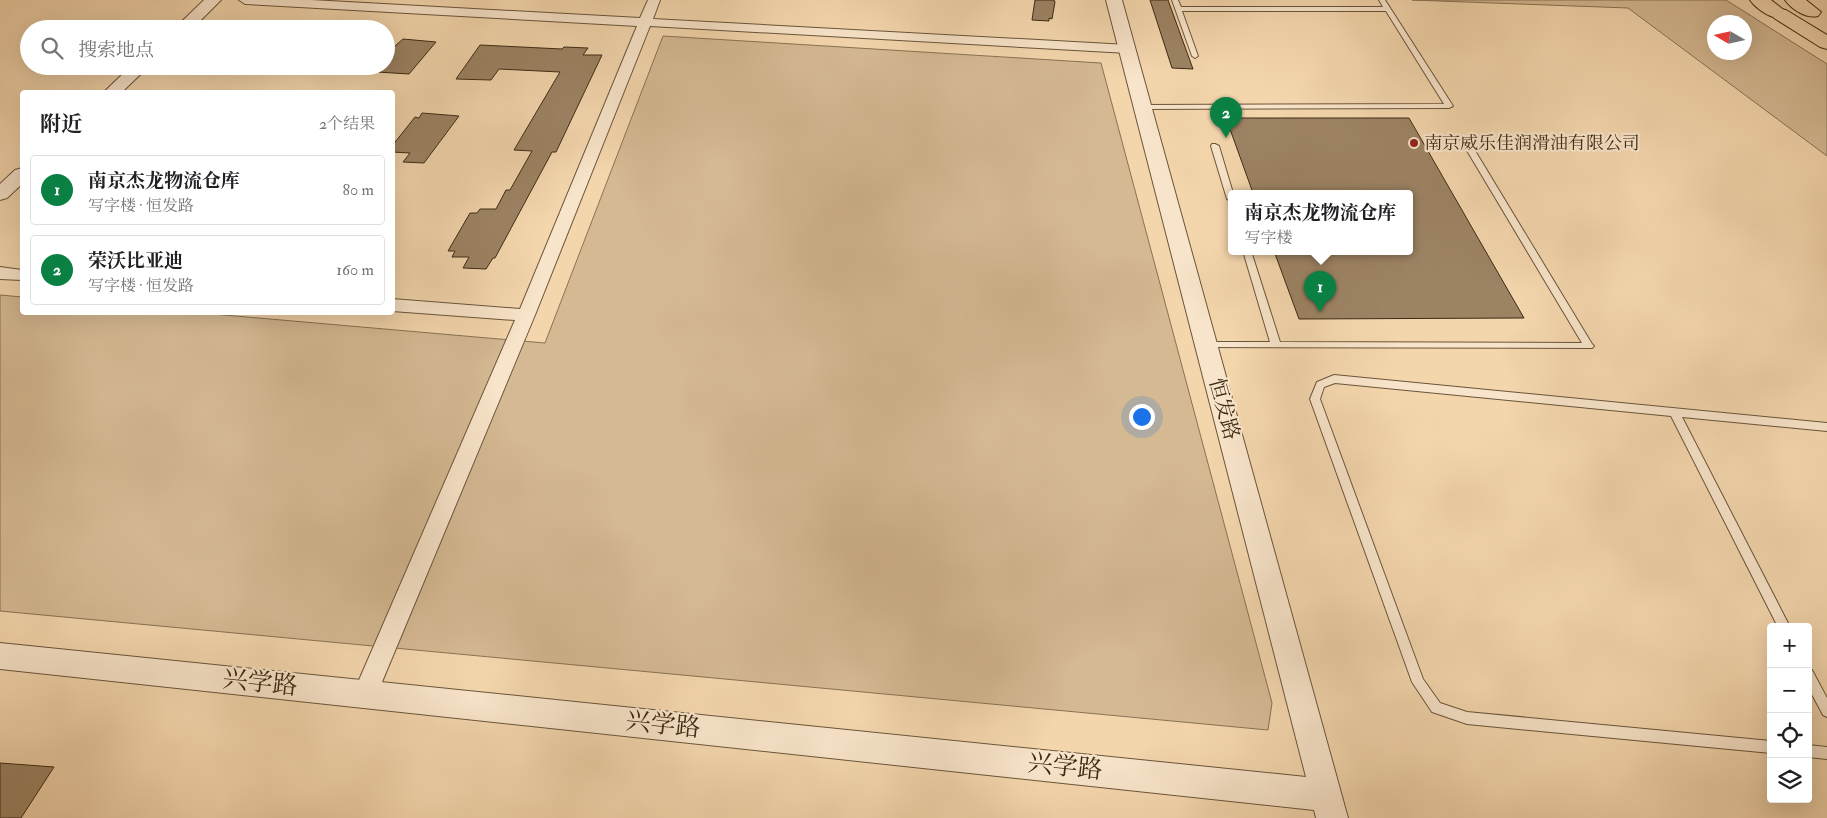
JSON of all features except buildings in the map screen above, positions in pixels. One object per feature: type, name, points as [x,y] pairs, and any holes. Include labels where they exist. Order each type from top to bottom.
[{"type":"main road","points":[[1759,0],[1827,44]]},
{"type":"main road","points":[[1794,0],[1819,16]]},
{"type":"street","points":[[192,20],[213,0]]},
{"type":"street","points":[[245,0],[1128,50]]},
{"type":"street","points":[[365,694],[526,315],[654,0]]},
{"type":"street","name":"恒发路","points":[[1114,0],[1329,806]]},
{"type":"street","points":[[114,90],[131,75]]},
{"type":"street","points":[[0,194],[20,176]]},
{"type":"street","points":[[0,273],[20,275]]},
{"type":"street","points":[[395,305],[526,315]]},
{"type":"street","name":"兴学路","points":[[0,656],[365,694],[1329,806]]},
{"type":"lane","points":[[1175,0],[1195,56]]},
{"type":"lane","points":[[1144,107],[1449,106],[1382,0]]},
{"type":"lane","points":[[1178,9],[1388,9]]},
{"type":"lane","points":[[1207,345],[1589,346],[1464,139]]},
{"type":"lane","points":[[1215,146],[1229,190]]},
{"type":"lane","points":[[1248,255],[1276,345]]},
{"type":"lane","points":[[1767,747],[1467,718],[1436,708],[1418,682],[1315,399],[1320,385],[1334,379],[1827,427]]},
{"type":"lane","points":[[1674,411],[1782,623]]},
{"type":"lane","points":[[1812,682],[1827,711]]},
{"type":"lane","points":[[1812,751],[1827,752]]},
{"type":"shaded area","points":[[1412,0],[1726,0],[1750,15],[1707,15],[1707,60],[1752,60],[1752,16],[1827,64],[1827,156],[1628,8]]},
{"type":"shaded area","points":[[663,36],[1101,63],[1272,703],[1268,730],[0,611],[0,295],[20,297],[20,315],[224,315],[545,343]]},
{"type":"place","name":"荣沃比亚迪","points":[[1226,138]]},
{"type":"place","name":"南京威乐佳润滑油有限公司","points":[[1414,143]]},
{"type":"place","name":"南京杰龙物流仓库","points":[[1320,312]]}]
